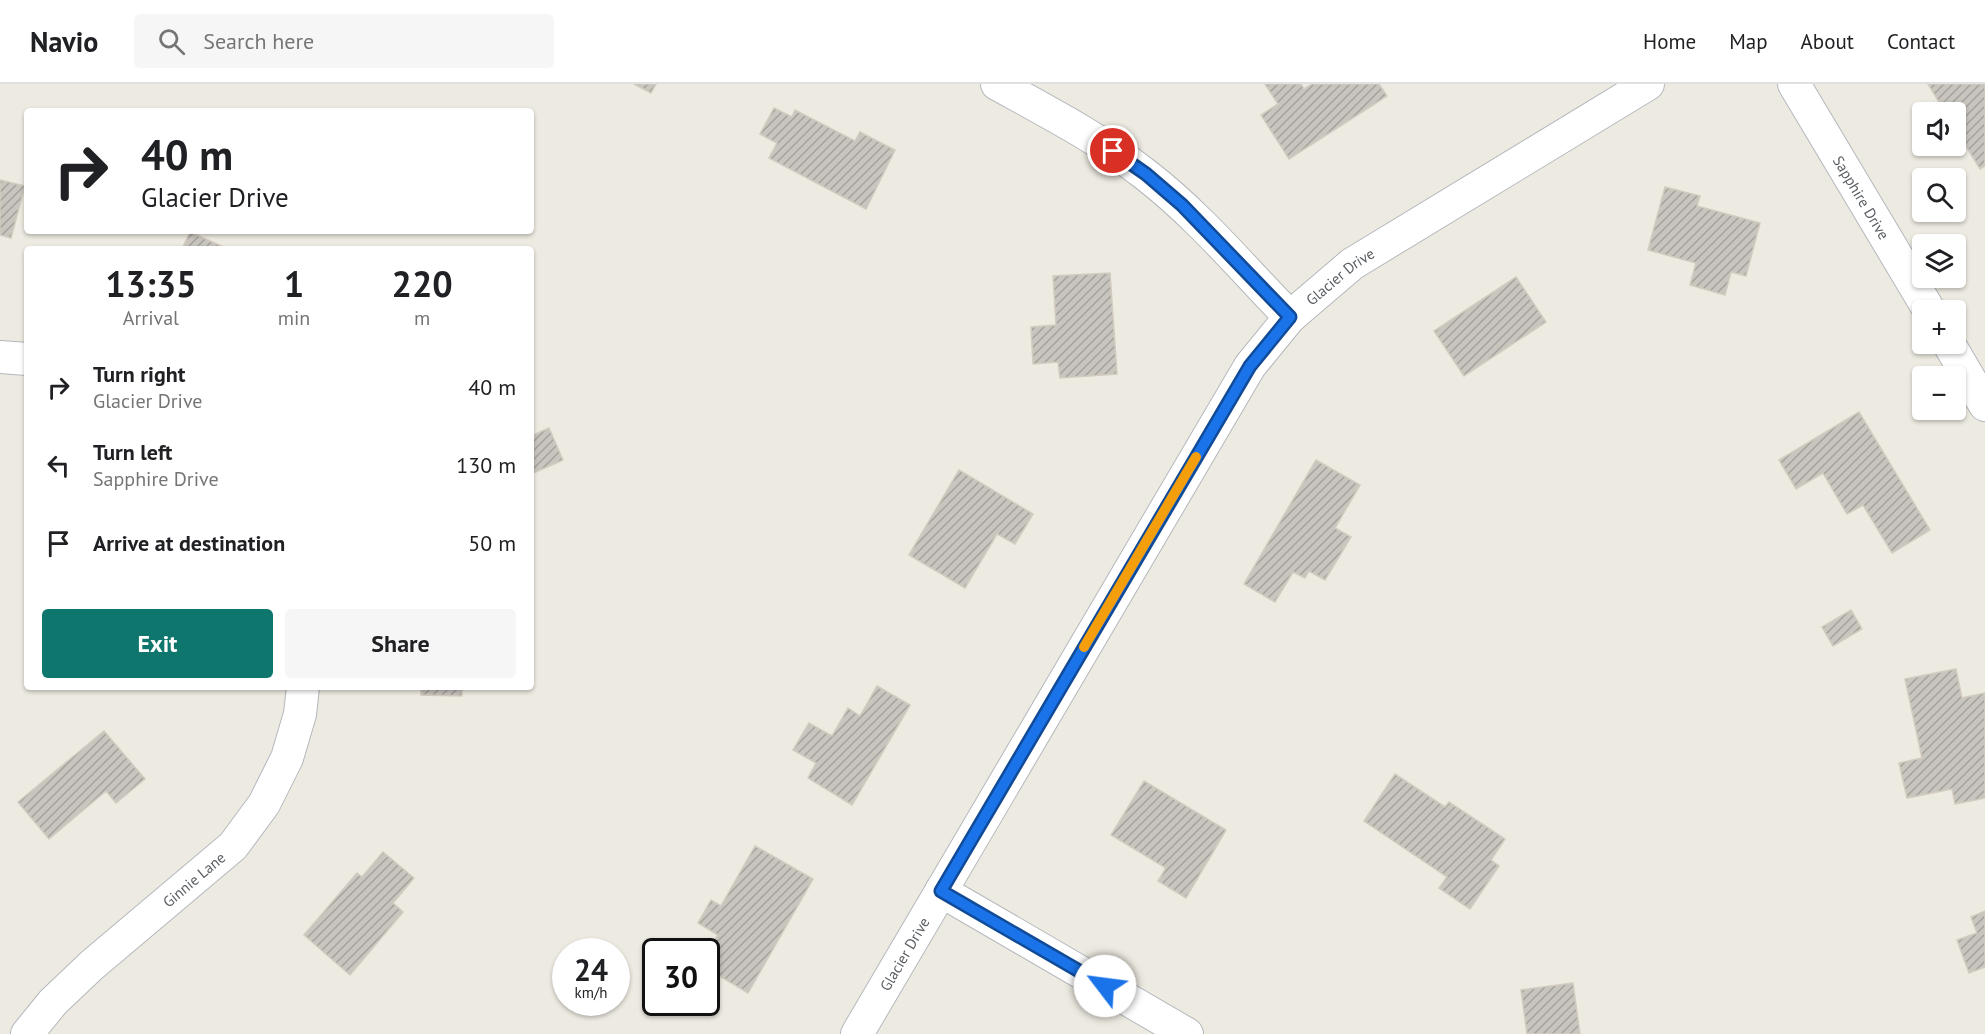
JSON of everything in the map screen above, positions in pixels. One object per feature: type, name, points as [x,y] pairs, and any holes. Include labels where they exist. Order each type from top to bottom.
[{"type":"street","points":[[997,84],[1080,129],[1146,174],[1182,205],[1290,317]]},
{"type":"street","name":"Glacier Drive","points":[[857,1034],[1250,366],[1290,317],[1352,264],[1648,84]]},
{"type":"street","name":"Sapphire Drive","points":[[1794,84],[1923,300]]},
{"type":"street","points":[[1955,354],[1985,405]]},
{"type":"street","points":[[0,357],[24,359]]},
{"type":"street","name":"Ginnie Lane","points":[[27,1034],[53,1002],[92,965],[233,846],[264,804],[286,758],[300,714],[303,690]]},
{"type":"street","points":[[941,891],[1187,1034]]},
{"type":"building","points":[[634,84],[656,84],[651,93]]},
{"type":"building","points":[[1265,84],[1301,84],[1304,89],[1312,84],[1379,84],[1387,96],[1289,159],[1261,115],[1278,104]]},
{"type":"building","points":[[1928,84],[1985,84],[1985,166],[1980,169],[1966,146],[1966,102],[1939,102]]},
{"type":"building","points":[[774,108],[792,117],[795,110],[855,141],[860,132],[895,150],[866,209],[769,158],[777,143],[760,134]]},
{"type":"building","points":[[0,180],[24,186],[24,190],[11,238],[0,235]]},
{"type":"building","points":[[1665,187],[1700,196],[1697,206],[1760,223],[1746,276],[1731,272],[1725,295],[1690,285],[1696,263],[1648,250]]},
{"type":"building","points":[[189,234],[194,234],[221,246],[183,246]]},
{"type":"building","points":[[1110,273],[1117,374],[1060,378],[1058,362],[1033,364],[1031,327],[1056,325],[1053,276]]},
{"type":"building","points":[[1516,277],[1546,322],[1464,376],[1434,331]]},
{"type":"building","points":[[1859,412],[1930,530],[1892,553],[1863,505],[1847,514],[1823,473],[1796,489],[1779,460]]},
{"type":"building","points":[[549,428],[563,460],[534,473],[534,435]]},
{"type":"building","points":[[1316,460],[1360,485],[1335,528],[1351,537],[1325,580],[1309,571],[1305,578],[1293,572],[1275,602],[1244,584]]},
{"type":"building","points":[[959,470],[1033,514],[1015,544],[997,534],[965,588],[909,555]]},
{"type":"building","points":[[1851,610],[1862,629],[1833,646],[1822,627]]},
{"type":"building","points":[[1956,669],[1962,698],[1985,693],[1985,798],[1955,804],[1952,789],[1907,798],[1899,763],[1922,758],[1905,679]]},
{"type":"building","points":[[877,686],[910,705],[852,805],[808,778],[816,763],[793,750],[809,723],[832,736],[848,708],[860,716]]},
{"type":"building","points":[[421,690],[462,690],[462,696],[421,695]]},
{"type":"building","points":[[104,731],[145,779],[116,803],[106,791],[49,839],[18,802]]},
{"type":"building","points":[[1395,774],[1445,807],[1449,802],[1505,839],[1491,860],[1499,866],[1470,909],[1439,888],[1447,877],[1364,821]]},
{"type":"building","points":[[1144,781],[1226,830],[1186,898],[1158,881],[1166,868],[1111,835]]},
{"type":"building","points":[[755,846],[813,879],[748,993],[720,976],[720,938],[716,938],[718,935],[698,923],[711,900],[721,906]]},
{"type":"building","points":[[383,852],[414,878],[393,903],[403,912],[350,975],[304,935],[357,873],[362,877]]},
{"type":"building","points":[[1985,911],[1985,967],[1969,973],[1957,940],[1977,933],[1971,917]]},
{"type":"building","points":[[1573,983],[1580,1034],[1527,1034],[1521,990]]},
{"type":"slow traffic","points":[[1084,647],[1196,457]]},
{"type":"route","points":[[1105,986],[941,891],[1250,366],[1290,317],[1182,205],[1146,174],[1113,151]]}]
